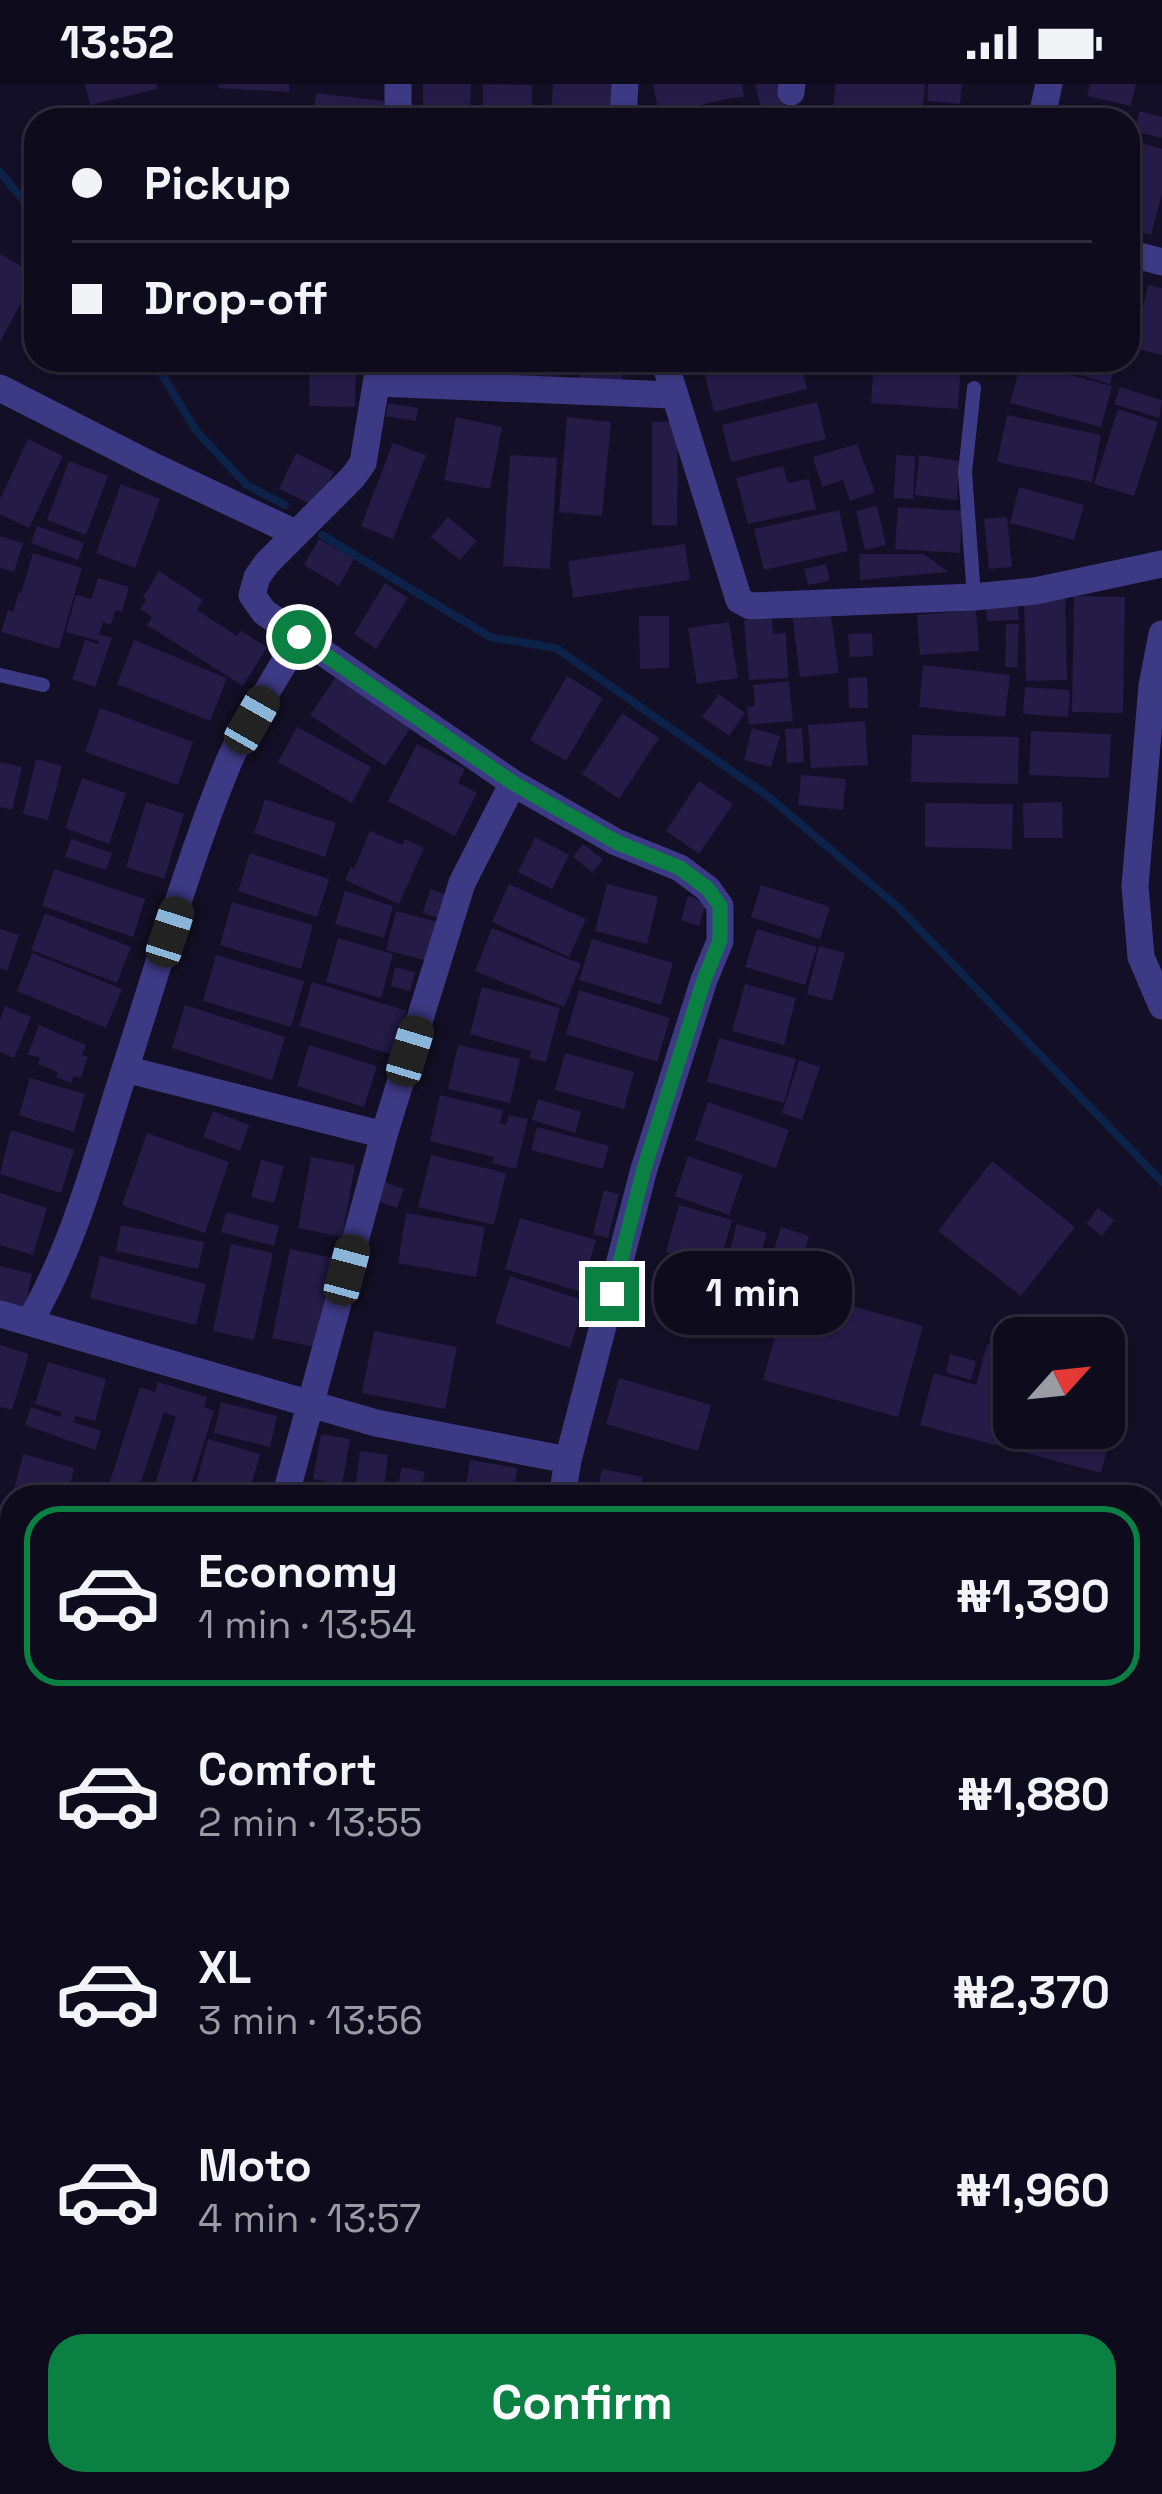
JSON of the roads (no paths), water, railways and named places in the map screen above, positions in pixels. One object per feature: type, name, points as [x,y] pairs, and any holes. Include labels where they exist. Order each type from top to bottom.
[{"type":"street","points":[[564,1485],[644,1169],[720,940],[720,906],[708,889],[680,868],[616,842],[513,783],[264,612],[252,595],[257,577],[363,463],[379,372],[673,395]]},
{"type":"street","points":[[667,372],[739,600],[750,606],[1035,591],[1162,564]]},
{"type":"street","points":[[0,388],[295,533]]},
{"type":"street","points":[[1162,634],[1152,686],[1135,886],[1141,958],[1162,1006]]},
{"type":"street","points":[[30,1321],[49,1288],[95,1167],[229,762],[299,637]]},
{"type":"street","points":[[288,1485],[384,1136],[462,883],[513,783]]},
{"type":"street","points":[[125,1069],[384,1136]]},
{"type":"street","points":[[0,1314],[376,1423],[568,1460]]},
{"type":"lane","points":[[974,388],[965,472],[974,596]]},
{"type":"lane","points":[[0,675],[43,686]]},
{"type":"waterway","points":[[0,172],[24,201]]},
{"type":"waterway","points":[[160,372],[197,432],[247,485],[285,505]]},
{"type":"waterway","points":[[322,535],[490,637],[556,648],[769,797],[899,908],[1162,1182]]}]
